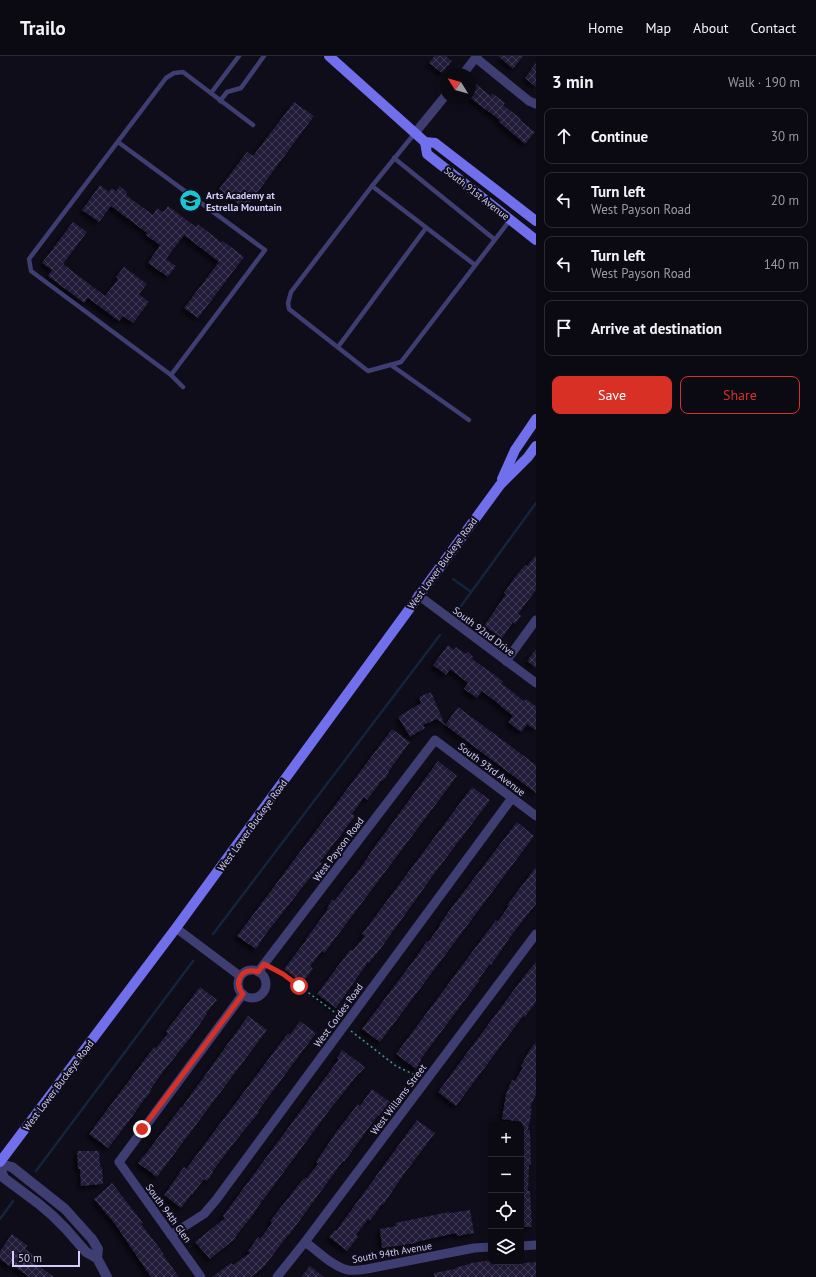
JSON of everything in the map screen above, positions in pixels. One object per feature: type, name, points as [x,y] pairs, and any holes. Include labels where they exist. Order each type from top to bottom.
[{"type":"main road","name":"South 91st Avenue","points":[[329,56],[425,142],[435,143],[536,221]]},
{"type":"main road","name":"South 91st Avenue","points":[[425,142],[427,154],[536,240]]},
{"type":"main road","name":"West Lower Buckeye Road","points":[[500,485],[515,450],[536,419]]},
{"type":"main road","name":"West Lower Buckeye Road","points":[[0,1163],[176,928],[418,595],[500,485],[528,457],[536,446]]},
{"type":"street","points":[[468,68],[476,57],[529,101],[536,104]]},
{"type":"street","points":[[415,133],[440,102]]},
{"type":"street","name":"South 92nd Drive","points":[[418,595],[536,683]]},
{"type":"street","points":[[506,661],[536,620]]},
{"type":"street","name":"South 93rd Avenue","points":[[435,740],[536,816]]},
{"type":"street","name":"West Payson Road","points":[[258,972],[435,740]]},
{"type":"street","name":"West Cordes Road","points":[[172,1235],[204,1214],[216,1200],[512,798]]},
{"type":"street","points":[[176,928],[240,976]]},
{"type":"street","name":"West Willams Street","points":[[277,1277],[305,1242],[536,934]]},
{"type":"street","points":[[250,970],[258,972],[264,978],[265,983],[263,992],[256,997],[251,998],[243,994],[238,988],[238,980],[243,973],[250,970]]},
{"type":"street","name":"South 94th Glen","points":[[201,1277],[118,1162],[243,994]]},
{"type":"street","points":[[0,1163],[12,1166],[65,1209],[92,1239],[98,1249],[97,1258]]},
{"type":"street","points":[[0,1168],[4,1178],[44,1208],[66,1229],[86,1252],[97,1258],[107,1277]]},
{"type":"street","name":"South 94th Avenue","points":[[305,1242],[333,1263],[348,1270],[367,1269],[474,1248],[488,1247]]},
{"type":"street","points":[[524,1246],[536,1245]]},
{"type":"lane","points":[[211,93],[239,56]]},
{"type":"lane","points":[[220,100],[227,92],[241,88],[264,56]]},
{"type":"lane","points":[[183,387],[171,376],[31,271],[29,259],[166,78],[174,73],[183,72],[253,125]]},
{"type":"lane","points":[[415,133],[372,186],[291,292],[288,303],[289,308],[368,371],[401,362],[510,220]]},
{"type":"lane","points":[[118,142],[265,250],[171,376]]},
{"type":"lane","points":[[394,158],[494,239]]},
{"type":"lane","points":[[372,186],[475,266]]},
{"type":"lane","points":[[338,347],[426,228]]},
{"type":"lane","points":[[391,365],[469,420]]},
{"type":"path","points":[[264,964],[290,979],[333,1011],[339,1018],[347,1022]]},
{"type":"path","points":[[340,1032],[344,1036],[350,1030],[391,1063],[419,1077],[425,1082]]},
{"type":"building","points":[[434,56],[446,56],[452,61],[446,68],[440,68],[440,71],[429,63]]},
{"type":"building","points":[[498,56],[523,56],[513,69]]},
{"type":"building","points":[[536,63],[536,87],[525,78]]},
{"type":"building","points":[[476,84],[491,96],[492,93],[505,103],[503,105],[535,132],[525,144],[499,122],[500,120],[476,102]]},
{"type":"building","points":[[294,102],[314,116],[245,209],[219,189],[247,152],[253,156]]},
{"type":"building","points":[[100,185],[109,192],[112,188],[116,191],[120,186],[127,192],[126,195],[153,215],[157,208],[163,212],[168,206],[196,227],[198,224],[222,243],[223,241],[244,257],[198,318],[184,308],[219,262],[184,235],[166,259],[176,266],[168,277],[148,263],[160,245],[146,235],[147,233],[111,206],[99,222],[82,210]]},
{"type":"building","points":[[73,222],[87,232],[63,264],[105,296],[118,279],[116,277],[124,267],[147,284],[139,294],[149,302],[133,323],[123,316],[119,321],[88,298],[84,303],[48,276],[52,270],[42,263]]},
{"type":"building","points":[[536,555],[536,590],[518,614],[521,616],[515,624],[513,622],[502,638],[484,626],[506,594],[504,593],[515,577]]},
{"type":"building","points":[[448,645],[454,650],[456,647],[466,654],[468,652],[473,657],[472,659],[503,681],[501,683],[524,701],[526,699],[536,706],[536,730],[527,724],[521,732],[508,722],[513,716],[482,691],[477,698],[464,689],[468,683],[450,669],[446,675],[433,665]]},
{"type":"building","points":[[536,649],[536,668],[527,661]]},
{"type":"building","points":[[431,692],[445,725],[437,719],[423,725],[425,728],[410,737],[398,717],[421,703],[419,697]]},
{"type":"building","points":[[458,707],[536,765],[536,793],[445,725]]},
{"type":"building","points":[[392,729],[410,742],[383,781],[382,780],[367,800],[364,797],[352,814],[355,816],[320,862],[322,863],[265,935],[256,949],[237,936]]},
{"type":"building","points":[[438,761],[457,776],[324,953],[322,951],[310,966],[313,969],[302,983],[284,969],[328,909],[327,908],[332,900],[334,901],[362,866]]},
{"type":"building","points":[[472,787],[490,800],[434,874],[381,948],[369,963],[368,962],[336,1008],[317,994],[350,950],[352,951],[365,936],[362,934]]},
{"type":"building","points":[[517,822],[534,836],[380,1042],[362,1029]]},
{"type":"building","points":[[536,867],[536,904],[513,933],[491,965],[490,964],[478,980],[480,980],[420,1060],[421,1061],[416,1069],[396,1054],[496,920],[497,922],[509,906],[507,905]]},
{"type":"building","points":[[536,962],[536,1002],[525,1017],[523,1016],[456,1106],[438,1092]]},
{"type":"building","points":[[200,987],[217,1000],[108,1148],[89,1134],[154,1047],[156,1048],[168,1033],[166,1031]]},
{"type":"building","points":[[248,1016],[267,1030],[157,1177],[138,1163],[182,1107]]},
{"type":"building","points":[[300,1021],[316,1033],[258,1111],[259,1112],[212,1172],[213,1173],[207,1181],[204,1179],[181,1208],[164,1195],[184,1167],[186,1169],[288,1033],[290,1035]]},
{"type":"building","points":[[536,1042],[536,1094],[530,1108],[532,1109],[528,1130],[530,1130],[531,1165],[529,1165],[528,1191],[530,1191],[532,1227],[524,1227],[524,1121],[502,1119],[506,1094],[512,1080],[515,1081],[523,1067],[521,1066]]},
{"type":"building","points":[[342,1050],[365,1067],[328,1112],[235,1237],[236,1238],[210,1259],[195,1242],[225,1218],[223,1216],[339,1059],[337,1058]]},
{"type":"building","points":[[372,1089],[390,1102],[379,1116],[378,1115],[263,1268],[251,1277],[212,1277],[231,1263],[233,1265],[250,1253],[248,1251],[258,1237],[260,1239],[272,1223],[270,1221],[304,1178],[306,1179],[318,1164],[316,1162],[337,1131],[358,1104],[360,1106]]},
{"type":"building","points":[[417,1120],[435,1133],[383,1205],[382,1204],[370,1221],[368,1219],[356,1235],[358,1237],[347,1251],[329,1237],[335,1230],[336,1231]]},
{"type":"building","points":[[77,1151],[99,1151],[103,1184],[81,1186]]},
{"type":"building","points":[[112,1183],[143,1223],[141,1224],[164,1254],[163,1255],[179,1277],[151,1277],[115,1224],[94,1199]]},
{"type":"building","points":[[470,1210],[474,1233],[457,1236],[456,1233],[416,1242],[417,1243],[382,1248],[380,1229],[396,1226],[395,1223],[449,1212]]},
{"type":"building","points":[[12,1234],[28,1246],[25,1249],[39,1259],[36,1264],[54,1277],[29,1277],[11,1264],[9,1266],[0,1259],[0,1251]]},
{"type":"building","points":[[488,1260],[488,1265],[524,1265],[524,1263],[536,1262],[536,1277],[434,1277],[434,1273],[455,1269],[472,1263]]},
{"type":"building","points":[[310,1266],[324,1277],[301,1277]]},
{"type":"waterway","points":[[461,606],[536,503]]},
{"type":"waterway","points":[[453,579],[471,592]]},
{"type":"waterway","points":[[213,934],[440,635]]},
{"type":"waterway","points":[[36,1171],[193,961]]},
{"type":"waterway","points":[[0,1219],[13,1201]]},
{"type":"place","name":"Arts Academy at Estrella Mountain","points":[[190,201]]},
{"type":"route","points":[[142,1129],[243,994],[238,988],[238,980],[243,973],[250,970],[258,972],[264,964],[283,974],[299,986]]}]
